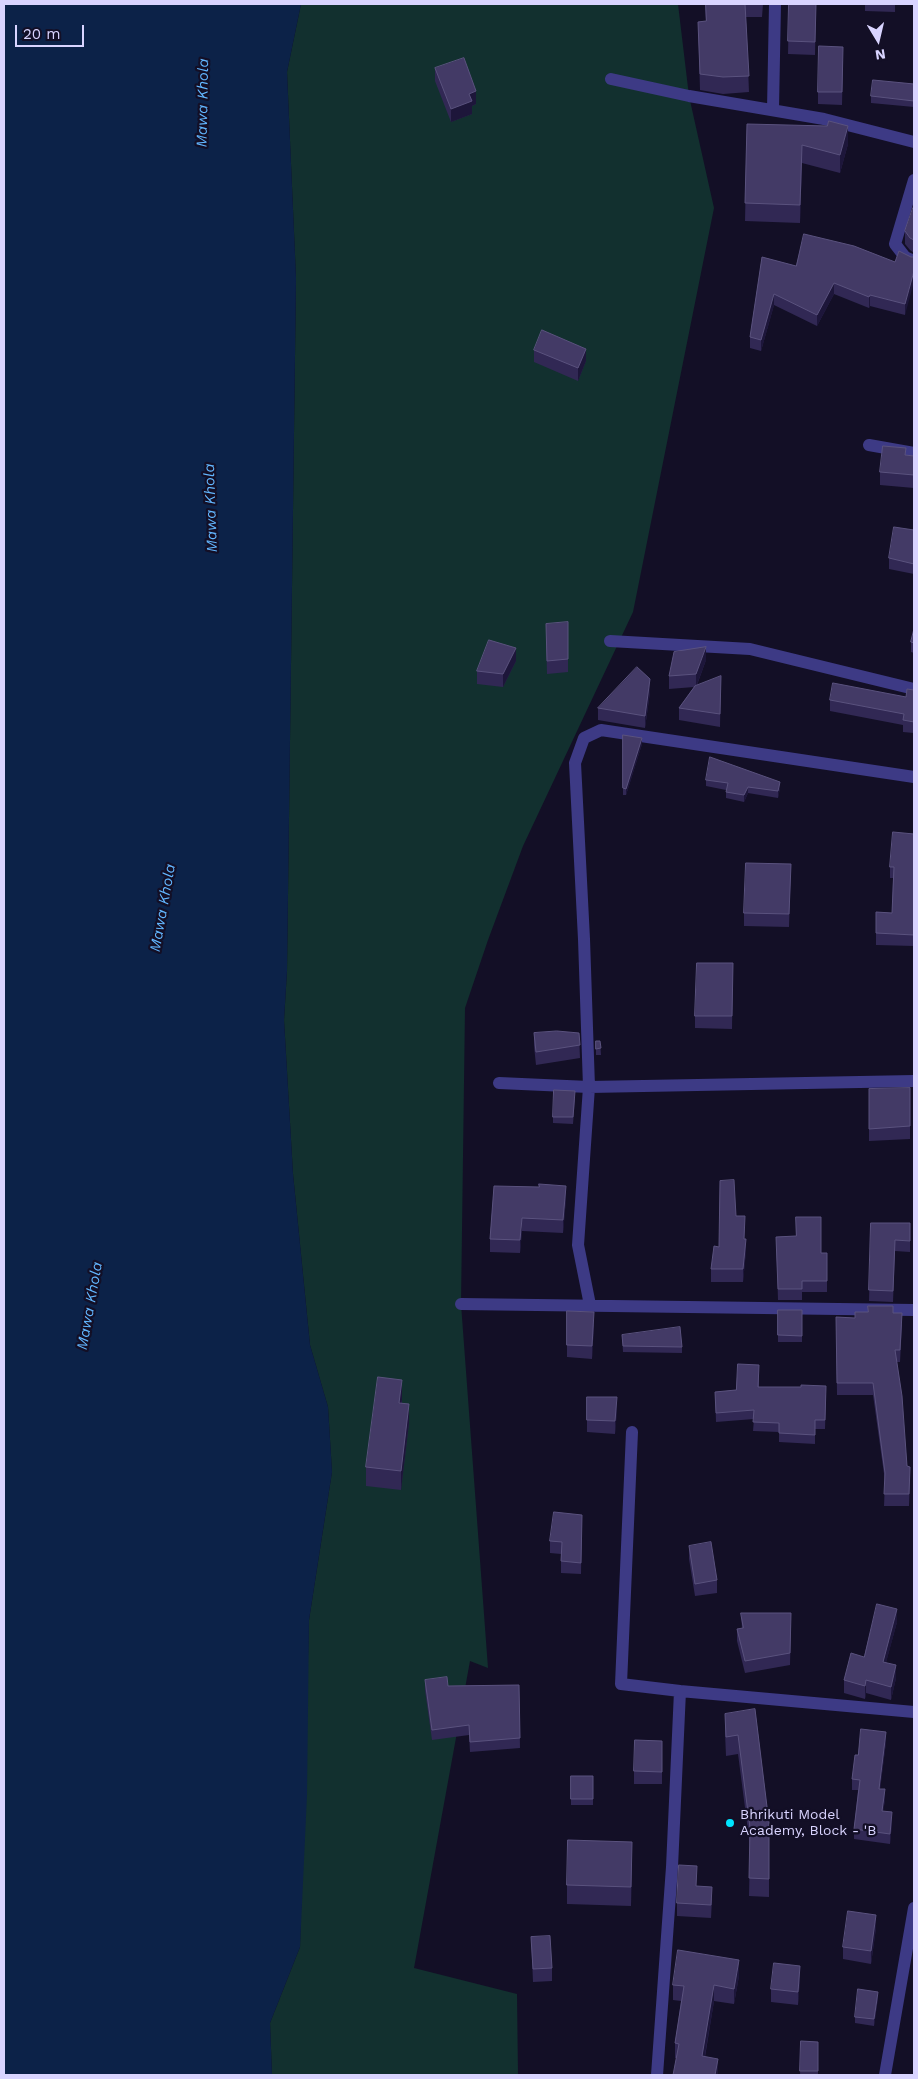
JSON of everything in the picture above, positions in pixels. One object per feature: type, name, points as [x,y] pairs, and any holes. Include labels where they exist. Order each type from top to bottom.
[{"type":"street","points":[[773,109],[775,4]]},
{"type":"street","points":[[611,79],[689,96],[824,119],[914,142]]},
{"type":"street","points":[[914,180],[895,244],[905,257],[914,261]]},
{"type":"street","points":[[869,445],[914,453]]},
{"type":"street","points":[[610,641],[750,649],[914,689]]},
{"type":"street","points":[[590,1305],[578,1246],[588,1088],[584,939],[575,762],[584,738],[601,730],[914,777]]},
{"type":"street","points":[[498,1083],[588,1088],[914,1081]]},
{"type":"street","points":[[461,1304],[914,1310]]},
{"type":"street","points":[[632,1432],[620,1684],[914,1712]]},
{"type":"street","points":[[657,2075],[672,1867],[680,1691]]},
{"type":"street","points":[[885,2075],[914,1908]]},
{"type":"green space","points":[[301,4],[678,4],[689,96],[714,208],[633,612],[523,846],[465,1008],[461,1304],[488,1668],[470,1661],[414,1968],[517,1994],[518,2075],[272,2075],[270,2023],[300,1947],[309,1620],[332,1472],[328,1407],[310,1345],[293,1174],[284,1020],[287,971],[296,278],[287,72]]},
{"type":"water","name":"Mawa Khola","points":[[4,4],[301,4],[287,72],[296,278],[287,971],[284,1020],[293,1174],[310,1345],[328,1407],[332,1472],[309,1620],[307,1795],[300,1947],[270,2023],[272,2075],[4,2075]]},
{"type":"building","points":[[706,4],[745,4],[749,76],[723,77],[700,74],[698,22],[706,21]]},
{"type":"building","points":[[789,4],[816,4],[815,42],[788,41]]},
{"type":"building","points":[[819,46],[843,47],[842,92],[818,92]]},
{"type":"building","points":[[464,58],[476,91],[469,94],[472,101],[451,109],[435,68]]},
{"type":"building","points":[[873,80],[914,84],[914,101],[871,96]]},
{"type":"building","points":[[829,121],[848,126],[840,155],[802,145],[800,205],[745,203],[747,124],[827,126]]},
{"type":"building","points":[[914,209],[914,240],[905,231]]},
{"type":"building","points":[[804,234],[854,246],[895,262],[899,251],[914,257],[914,271],[905,304],[870,295],[869,297],[834,283],[817,315],[774,294],[761,340],[750,337],[762,257],[796,266]]},
{"type":"building","points":[[542,330],[586,349],[578,368],[534,350]]},
{"type":"building","points":[[883,446],[906,448],[905,455],[914,456],[914,475],[880,472]]},
{"type":"building","points":[[894,527],[914,530],[914,564],[889,558]]},
{"type":"building","points":[[568,622],[568,659],[547,661],[546,624]]},
{"type":"building","points":[[914,629],[914,643],[911,642]]},
{"type":"building","points":[[489,640],[516,648],[503,674],[477,671]]},
{"type":"building","points":[[706,647],[696,674],[669,676],[674,652]]},
{"type":"building","points":[[637,667],[650,679],[645,716],[598,708]]},
{"type":"building","points":[[721,676],[720,714],[679,708],[695,686]]},
{"type":"building","points":[[833,683],[906,697],[907,689],[914,690],[914,722],[903,720],[904,714],[830,700]]},
{"type":"building","points":[[623,735],[642,738],[626,789],[623,788]]},
{"type":"building","points":[[710,757],[780,782],[778,791],[748,787],[744,795],[726,792],[728,783],[706,780]]},
{"type":"building","points":[[893,832],[914,834],[914,935],[876,933],[876,912],[892,913],[894,867],[890,867]]},
{"type":"building","points":[[746,863],[791,864],[789,914],[744,913]]},
{"type":"building","points":[[697,963],[733,963],[732,1016],[695,1016]]},
{"type":"building","points":[[557,1031],[579,1033],[580,1045],[536,1052],[534,1033]]},
{"type":"building","points":[[596,1041],[600,1041],[601,1048],[596,1049]]},
{"type":"building","points":[[910,1088],[910,1126],[869,1129],[869,1089]]},
{"type":"building","points":[[554,1090],[575,1091],[573,1117],[553,1117]]},
{"type":"building","points":[[734,1180],[736,1216],[745,1216],[744,1239],[746,1239],[743,1269],[711,1269],[714,1246],[719,1247],[720,1181]]},
{"type":"building","points":[[539,1184],[566,1186],[563,1220],[522,1218],[520,1240],[490,1239],[494,1186],[539,1187]]},
{"type":"building","points":[[796,1217],[821,1217],[821,1253],[827,1253],[827,1281],[802,1281],[802,1289],[778,1289],[776,1237],[796,1236]]},
{"type":"building","points":[[871,1223],[910,1223],[910,1241],[895,1240],[893,1291],[869,1290]]},
{"type":"building","points":[[868,1306],[893,1306],[893,1313],[902,1313],[900,1350],[895,1350],[902,1396],[907,1466],[910,1467],[909,1494],[884,1494],[885,1473],[873,1383],[837,1383],[836,1317],[855,1318],[855,1312],[868,1312]]},
{"type":"building","points":[[778,1310],[802,1310],[802,1336],[778,1335]]},
{"type":"building","points":[[567,1311],[594,1312],[592,1346],[567,1345]]},
{"type":"building","points":[[680,1327],[682,1347],[623,1346],[622,1335]]},
{"type":"building","points":[[738,1364],[759,1365],[758,1387],[826,1386],[825,1420],[815,1420],[815,1435],[779,1433],[779,1423],[753,1422],[754,1410],[716,1413],[715,1392],[736,1390]]},
{"type":"building","points":[[378,1377],[402,1380],[399,1403],[409,1404],[401,1471],[366,1467]]},
{"type":"building","points":[[587,1397],[617,1397],[615,1421],[587,1420]]},
{"type":"building","points":[[554,1512],[582,1515],[581,1563],[561,1561],[562,1542],[550,1541]]},
{"type":"building","points":[[711,1542],[717,1580],[695,1584],[689,1546]]},
{"type":"building","points":[[877,1604],[897,1609],[883,1662],[896,1665],[891,1687],[866,1680],[865,1686],[844,1680],[851,1653],[864,1657]]},
{"type":"building","points":[[741,1613],[791,1613],[790,1653],[745,1661],[737,1629],[743,1628]]},
{"type":"building","points":[[447,1677],[448,1686],[519,1685],[520,1738],[470,1742],[469,1725],[432,1730],[425,1680]]},
{"type":"building","points":[[755,1709],[769,1823],[769,1879],[749,1878],[750,1828],[738,1735],[726,1737],[725,1714]]},
{"type":"building","points":[[861,1729],[886,1732],[879,1789],[885,1789],[882,1811],[892,1812],[890,1834],[854,1829],[860,1780],[852,1779],[855,1755],[858,1755]]},
{"type":"building","points":[[635,1740],[662,1741],[662,1772],[634,1771]]},
{"type":"building","points":[[571,1776],[593,1776],[593,1799],[571,1799]]},
{"type":"building","points":[[568,1840],[632,1842],[631,1887],[567,1885]]},
{"type":"building","points":[[679,1865],[697,1866],[696,1886],[712,1887],[711,1905],[677,1903]]},
{"type":"building","points":[[848,1911],[876,1915],[871,1951],[843,1947]]},
{"type":"building","points":[[550,1936],[552,1968],[533,1969],[531,1937]]},
{"type":"building","points":[[678,1950],[739,1960],[734,1989],[714,1985],[702,2056],[718,2059],[715,2075],[673,2075],[679,2044],[675,2043],[684,1986],[673,1985]]},
{"type":"building","points":[[774,1963],[800,1966],[798,1992],[771,1989]]},
{"type":"building","points":[[858,1989],[878,1992],[874,2019],[855,2017]]},
{"type":"building","points":[[801,2041],[818,2042],[818,2071],[800,2071]]},
{"type":"place","name":"Bhrikuti Model Academy, Block - 'B","points":[[730,1823]]}]
